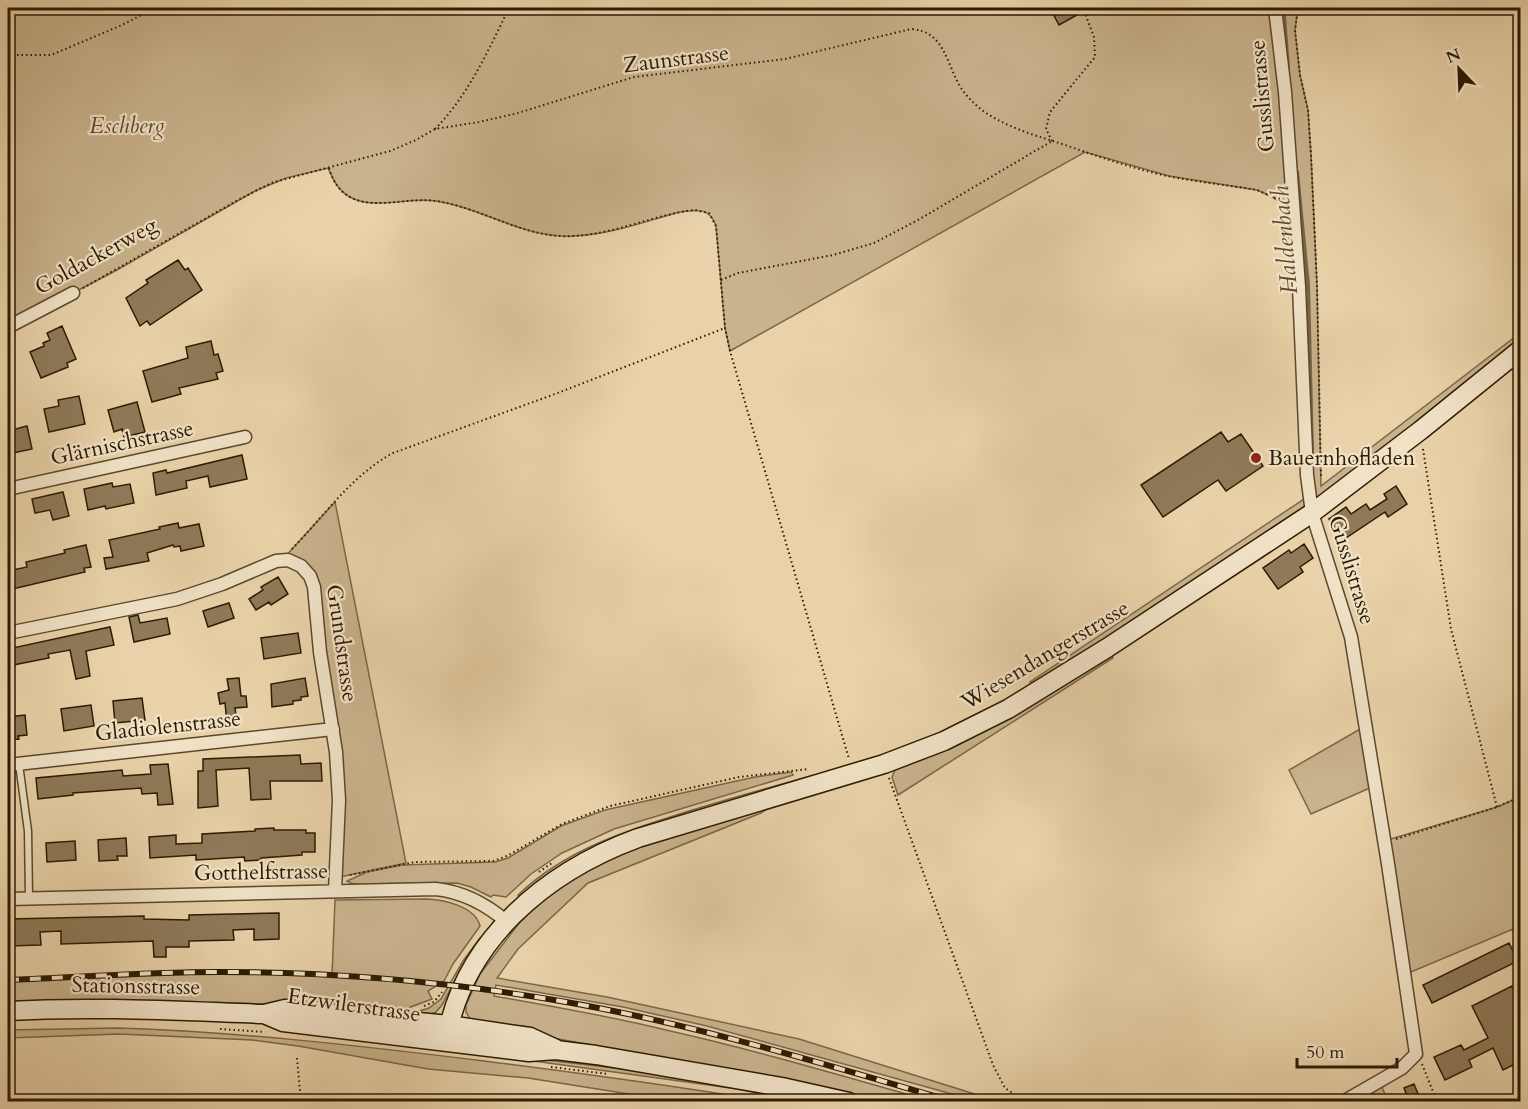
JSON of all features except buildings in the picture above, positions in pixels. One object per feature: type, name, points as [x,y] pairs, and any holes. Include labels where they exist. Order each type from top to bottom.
[{"type":"main road","name":"Wiesendangerstrasse","points":[[448,1033],[453,1009],[466,980],[485,949],[531,898],[554,880],[607,850],[662,830],[884,764],[944,741],[1022,702],[1231,568],[1312,513],[1521,350]]},
{"type":"main road","name":"Stationsstrasse","points":[[8,1011],[129,1009],[264,1014]]},
{"type":"main road","name":"Etzwilerstrasse","points":[[264,1014],[283,1022],[448,1033],[529,1052],[556,1050],[697,1071],[849,1101]]},
{"type":"street","name":"Gusslistrasse","points":[[1275,8],[1285,92],[1299,287],[1307,475],[1312,513],[1351,638],[1416,1054]]},
{"type":"street","name":"Goldackerweg","points":[[8,327],[73,293]]},
{"type":"street","name":"Glärnischstrasse","points":[[8,489],[245,437]]},
{"type":"street","points":[[8,633],[183,597],[212,588],[266,564],[282,560]]},
{"type":"street","name":"Grundstrasse","points":[[282,560],[295,562],[301,566],[310,576],[314,587],[320,652],[339,782],[335,884]]},
{"type":"street","name":"Gladiolenstrasse","points":[[13,765],[333,729]]},
{"type":"street","name":"Gotthelfstrasse","points":[[8,899],[335,884],[442,890],[476,900],[507,922]]},
{"type":"street","points":[[1343,1101],[1402,1068],[1416,1054]]},
{"type":"lane","points":[[13,765],[28,823],[29,899]]},
{"type":"path","points":[[8,55],[51,55],[155,8]]},
{"type":"path","points":[[435,129],[447,116],[474,75],[509,8]]},
{"type":"path","points":[[721,280],[738,273],[833,255],[874,243],[918,220],[1052,141],[1046,129],[1050,112],[1095,57],[1094,37],[1083,8]]},
{"type":"path","points":[[1298,8],[1295,30],[1300,75],[1308,110],[1311,155],[1317,285],[1321,470]]},
{"type":"path","name":"Zaunstrasse","points":[[203,220],[271,183],[390,151],[435,129],[518,113],[634,77],[785,60],[911,29],[929,33],[938,41],[961,87],[979,108],[1010,126],[1159,174],[1257,190],[1273,197],[1293,213]]},
{"type":"path","points":[[329,168],[332,178],[341,191],[354,199],[370,202],[424,200],[444,203],[549,236],[588,235],[694,210],[705,211],[711,215],[716,226],[725,328],[738,380],[850,761]]},
{"type":"path","name":"Goldackerweg","points":[[73,293],[203,220]]},
{"type":"path","points":[[282,560],[357,479],[393,453],[555,394],[725,328]]},
{"type":"path","points":[[1421,430],[1451,629],[1497,807]]},
{"type":"path","points":[[884,764],[993,1065],[1005,1088],[1026,1101]]},
{"type":"path","points":[[335,884],[415,862],[493,861],[507,856],[562,824],[610,806],[739,777],[809,769]]},
{"type":"path","points":[[1401,837],[1497,807],[1521,797]]},
{"type":"path","points":[[417,1008],[434,1002],[445,988]]},
{"type":"path","points":[[218,1029],[273,1033]]},
{"type":"path","points":[[1416,1054],[1424,1066],[1434,1094],[1441,1101]]},
{"type":"path","points":[[297,1058],[301,1101]]},
{"type":"path","points":[[547,1067],[617,1076]]},
{"type":"path","points":[[1482,1101],[1521,1093]]},
{"type":"green space","name":"Eschberg","points":[[8,8],[1298,8],[1295,30],[1300,75],[1308,110],[1311,155],[1317,285],[1321,486],[1520,333],[1520,350],[1421,430],[1037,693],[1030,682],[1310,495],[1293,213],[1273,197],[1257,190],[1169,176],[1085,152],[730,351],[725,328],[716,226],[710,216],[702,211],[680,212],[601,233],[555,236],[521,228],[436,201],[364,202],[354,199],[341,190],[328,168],[286,178],[255,191],[117,270],[8,327]]},
{"type":"green space","points":[[335,502],[406,863],[335,878],[339,800],[313,581],[282,560]]},
{"type":"green space","points":[[1110,653],[1113,658],[898,795],[892,777],[897,765]]},
{"type":"green space","points":[[1362,728],[1372,787],[1311,814],[1289,770]]},
{"type":"green space","points":[[791,772],[793,775],[614,829],[562,853],[531,874],[506,897],[493,895],[491,897],[457,883],[353,884],[347,881],[367,872],[402,865],[495,862],[508,858],[561,826],[605,810],[755,777]]},
{"type":"green space","points":[[814,775],[807,781],[577,857],[538,881],[519,897],[518,895],[536,879],[576,854],[618,835],[702,807]]},
{"type":"green space","points":[[1520,797],[1520,945],[1513,929],[1404,975],[1384,841],[1497,807]]},
{"type":"green space","points":[[778,801],[761,813],[588,883],[518,949],[497,978],[607,997],[799,1039],[981,1096],[1004,1101],[977,1101],[707,1026],[623,1007],[496,985],[494,996],[645,1025],[799,1064],[931,1101],[880,1101],[783,1080],[476,1024],[470,1019],[466,1012],[466,1005],[480,974],[520,922],[552,892],[615,853]]},
{"type":"green space","points":[[427,899],[458,905],[466,909],[477,919],[480,926],[444,981],[428,991],[432,999],[408,1008],[401,1016],[267,1004],[130,1001],[8,1003],[8,980],[186,972],[332,975],[335,900]]},
{"type":"green space","points":[[480,938],[481,940],[459,973],[442,1005],[436,1012],[413,1017],[416,1012],[429,1008],[441,999],[463,961]]},
{"type":"green space","points":[[118,1028],[256,1036],[393,1050],[764,1101],[673,1101],[528,1078],[428,1069],[252,1040],[119,1034],[8,1038],[8,1030]]},
{"type":"green space","points":[[519,1059],[538,1059],[631,1070],[814,1101],[796,1101],[738,1089]]},
{"type":"green space","points":[[1381,1085],[1388,1101],[1351,1102]]},
{"type":"green space","points":[[1520,1093],[1520,1101],[1482,1101]]},
{"type":"waterway","name":"Haldenbach","points":[[1287,8],[1284,16],[1288,69]]},
{"type":"waterway","name":"Haldenbach","points":[[1297,172],[1308,285],[1312,452]]},
{"type":"railway","points":[[8,980],[167,973],[263,972],[350,976],[480,989],[566,1002],[664,1022],[762,1047],[955,1102]]},
{"type":"place","name":"Bauernhofladen","points":[[1256,458]]}]
